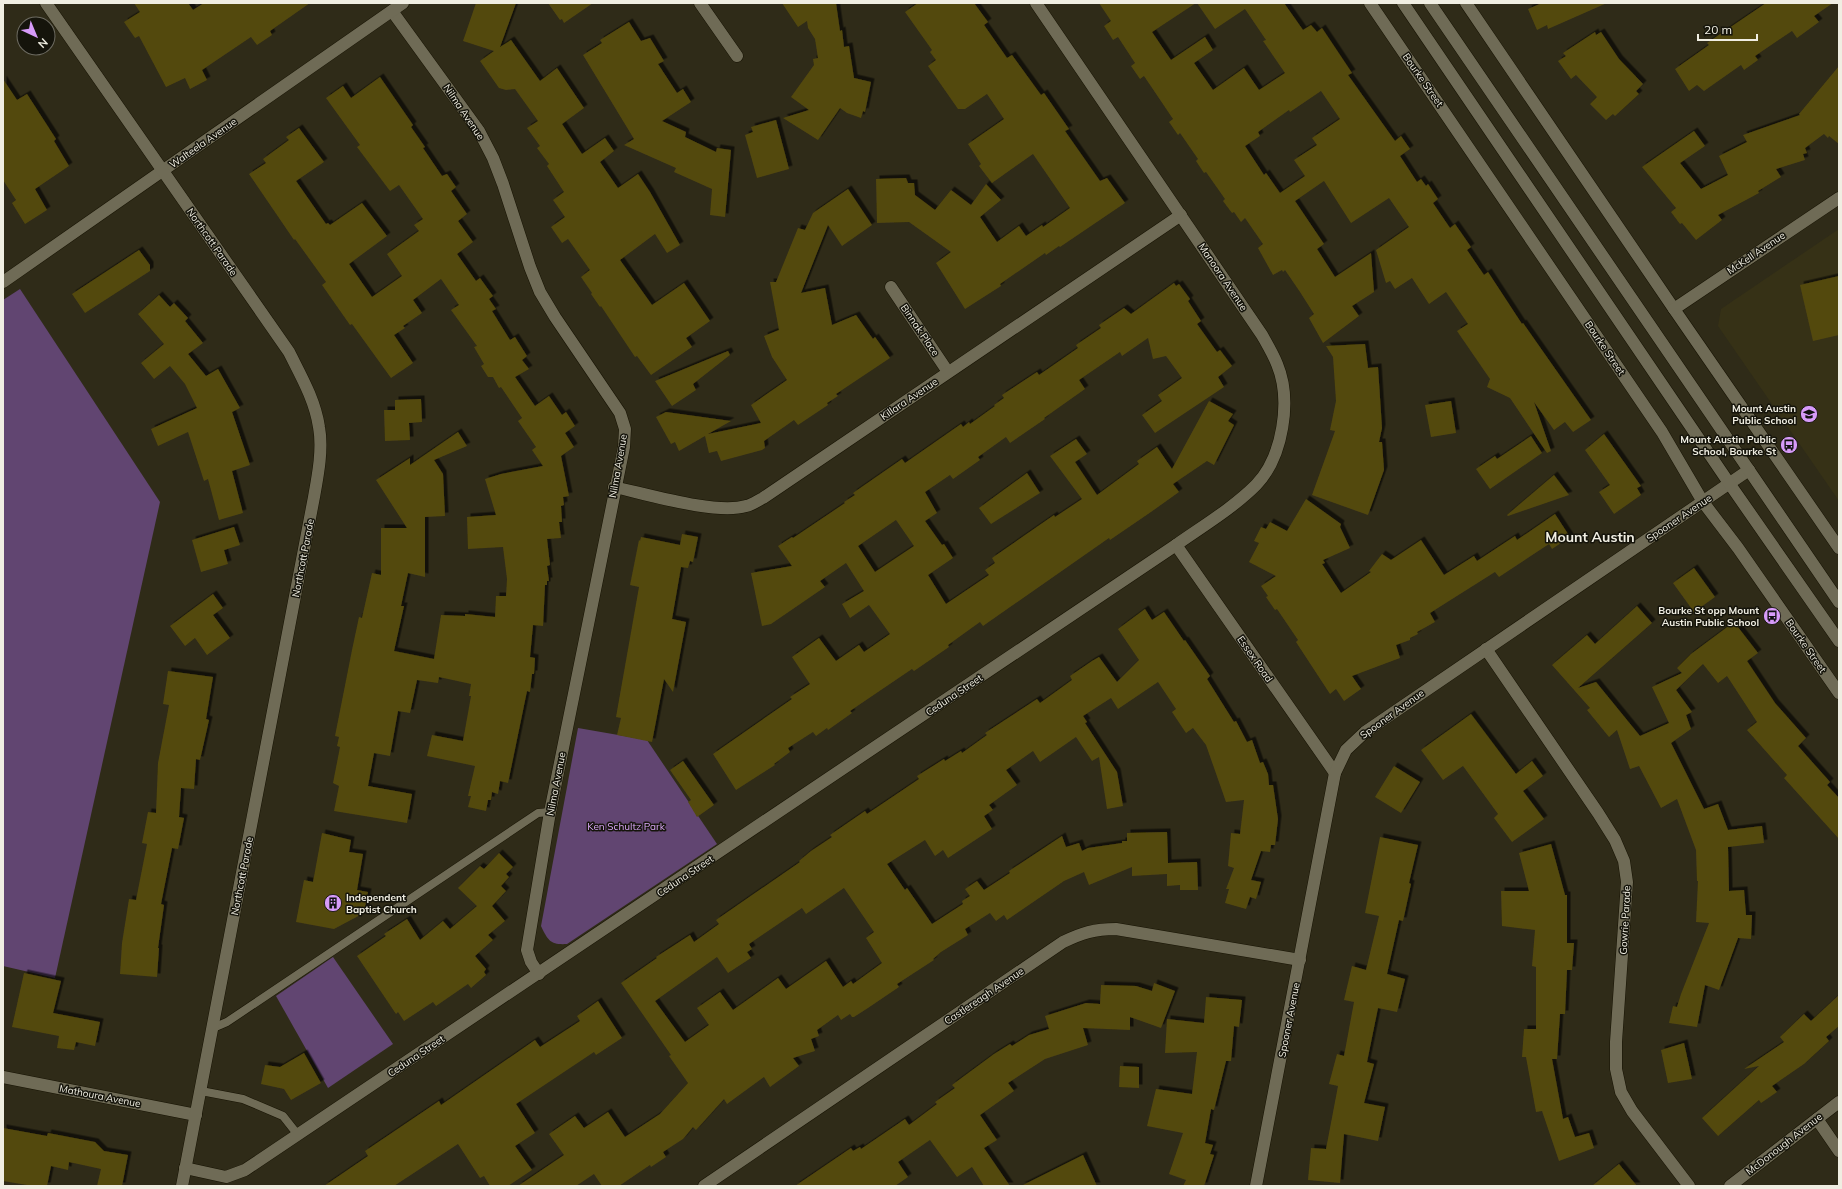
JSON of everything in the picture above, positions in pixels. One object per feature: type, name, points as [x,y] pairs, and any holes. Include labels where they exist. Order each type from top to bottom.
[{"type":"street","name":"Northcott Parade","points":[[46,3],[289,352],[308,389],[320,427],[320,461],[314,497],[182,1186]]},
{"type":"street","name":"Walteela Avenue","points":[[3,282],[403,3]]},
{"type":"street","points":[[700,3],[737,56]]},
{"type":"street","name":"Manoora Avenue","points":[[1036,3],[1262,335],[1278,365],[1284,396],[1282,427],[1275,457],[1257,484],[1234,504],[1176,545]]},
{"type":"street","name":"Bourke Street","points":[[1370,3],[1662,432],[1704,502],[1738,548],[1839,694]]},
{"type":"street","points":[[1403,3],[1729,484],[1839,641]]},
{"type":"street","points":[[1430,3],[1839,602]]},
{"type":"street","points":[[1466,3],[1839,548]]},
{"type":"street","name":"Nilma Avenue","points":[[392,11],[479,131],[493,158],[503,184],[530,267],[540,292],[555,317],[620,413],[625,429],[624,447],[614,487],[550,812],[527,950],[531,962],[540,974]]},
{"type":"street","name":"McKell Avenue","points":[[1674,309],[1839,198]]},
{"type":"street","name":"Killara Avenue","points":[[614,487],[710,507],[728,508],[746,506],[779,488],[1181,215]]},
{"type":"street","name":"Binnak Place","points":[[891,287],[948,372]]},
{"type":"street","name":"Spooner Avenue","points":[[1256,1186],[1300,960],[1334,773],[1346,750],[1365,732],[1749,470]]},
{"type":"street","name":"Essex Road","points":[[1176,545],[1334,773]]},
{"type":"street","name":"Ceduna Street","points":[[185,1168],[226,1177],[245,1170],[540,974],[1176,545]]},
{"type":"street","name":"Gowrie Parade","points":[[1486,649],[1598,813],[1615,840],[1624,862],[1627,882],[1626,907],[1616,1042],[1616,1068],[1619,1084],[1621,1092],[1632,1112],[1689,1186]]},
{"type":"street","name":"Castlereagh Avenue","points":[[704,1186],[1063,942],[1082,933],[1098,929],[1116,929],[1300,960]]},
{"type":"street","name":"Mathoura Avenue","points":[[3,1077],[196,1115]]},
{"type":"street","name":"McDonough Avenue","points":[[1730,1186],[1839,1102]]},
{"type":"street","points":[[1817,1119],[1839,1152]]},
{"type":"lane","points":[[213,1028],[227,1022],[538,813],[550,812]]},
{"type":"lane","points":[[201,1091],[243,1100],[283,1116],[298,1135]]},
{"type":"shaded area","name":"Mount Austin Public School","points":[[1839,229],[1839,501],[1718,326],[1721,309]]},
{"type":"green space","points":[[20,289],[160,502],[55,978],[3,966],[3,300]]},
{"type":"green space","name":"Ken Schultz Park","points":[[578,728],[647,740],[717,844],[567,944],[557,944],[548,939],[541,926]]},
{"type":"green space","points":[[333,957],[393,1044],[328,1088],[276,996]]},
{"type":"building","points":[[134,3],[188,3],[193,10],[204,3],[310,3],[270,31],[272,35],[257,45],[251,37],[202,70],[207,80],[190,89],[185,78],[166,87],[139,36],[135,38],[124,22],[140,12]]},
{"type":"building","points":[[476,3],[516,3],[500,47],[511,40],[540,81],[557,68],[584,108],[562,124],[582,154],[605,138],[614,151],[600,162],[618,188],[638,174],[680,245],[667,253],[655,234],[620,260],[652,305],[684,283],[710,321],[686,338],[692,347],[651,375],[637,356],[635,357],[601,306],[600,307],[591,294],[592,293],[581,277],[590,270],[568,239],[562,243],[551,227],[565,217],[553,200],[564,192],[547,166],[549,164],[537,148],[540,146],[527,128],[538,121],[515,89],[506,90],[499,88],[480,61],[494,51],[463,41]]},
{"type":"building","points":[[548,3],[593,3],[564,23],[562,19],[560,20]]},
{"type":"building","points":[[782,3],[836,3],[840,31],[842,30],[844,47],[849,46],[854,78],[871,82],[865,112],[863,111],[861,118],[847,113],[840,108],[818,140],[783,118],[809,110],[791,97],[814,65],[813,59],[818,58],[815,39],[808,28],[807,21],[798,27]]},
{"type":"building","points":[[918,3],[974,3],[988,22],[984,25],[1007,58],[1012,55],[1041,95],[1044,93],[1069,129],[1065,131],[1100,181],[1107,178],[1125,203],[1060,247],[1059,246],[1046,255],[1045,253],[1000,284],[1001,286],[965,309],[936,263],[951,252],[909,222],[877,223],[876,179],[906,178],[908,183],[914,183],[915,195],[935,210],[951,190],[971,205],[986,184],[1001,200],[980,217],[997,242],[1019,226],[1026,236],[1042,225],[1043,227],[1070,208],[1033,154],[992,183],[979,166],[981,164],[968,144],[1004,119],[987,94],[965,109],[958,109],[928,66],[936,60],[930,52],[932,50],[905,12]]},
{"type":"building","points":[[1099,3],[1196,3],[1152,32],[1171,60],[1205,37],[1213,50],[1194,63],[1213,90],[1244,68],[1259,90],[1285,73],[1263,41],[1266,40],[1245,9],[1215,29],[1197,3],[1284,3],[1303,30],[1311,25],[1317,32],[1322,28],[1352,73],[1348,75],[1395,141],[1401,136],[1410,149],[1400,156],[1417,182],[1421,179],[1426,186],[1428,184],[1438,199],[1433,203],[1450,228],[1455,224],[1471,247],[1467,250],[1484,275],[1488,272],[1522,324],[1523,323],[1591,420],[1573,432],[1565,422],[1554,430],[1534,402],[1551,451],[1547,453],[1510,398],[1487,387],[1490,379],[1457,331],[1468,324],[1446,292],[1429,304],[1412,278],[1395,289],[1390,281],[1386,283],[1376,250],[1409,227],[1389,198],[1351,223],[1324,181],[1295,201],[1324,244],[1317,249],[1335,277],[1371,253],[1374,292],[1352,306],[1359,316],[1323,343],[1309,318],[1314,314],[1300,292],[1285,270],[1273,275],[1258,248],[1263,244],[1245,218],[1241,222],[1223,201],[1225,199],[1206,172],[1204,173],[1196,161],[1198,159],[1180,133],[1178,135],[1169,122],[1173,119],[1144,76],[1140,79],[1131,66],[1135,63],[1118,37],[1113,40],[1104,26],[1111,21]],"holes":[[[1321,91],[1340,119],[1312,138],[1317,145],[1294,160],[1305,176],[1280,193],[1266,173],[1264,175],[1245,146],[1260,136],[1258,132],[1289,110],[1290,112]]]},
{"type":"building","points":[[1542,3],[1607,3],[1548,29],[1547,25],[1537,30],[1528,9]]},
{"type":"building","points":[[1766,3],[1833,3],[1814,16],[1819,22],[1797,38],[1792,31],[1755,56],[1758,60],[1744,70],[1741,65],[1704,91],[1697,85],[1689,91],[1675,69],[1709,45],[1707,43]]},
{"type":"building","points":[[629,22],[641,41],[650,38],[664,61],[658,64],[677,93],[683,89],[691,102],[662,121],[686,132],[685,137],[716,152],[717,148],[731,150],[725,217],[710,215],[712,189],[674,172],[676,168],[624,145],[634,139],[583,55],[602,43],[600,40]]},
{"type":"building","points":[[1595,32],[1596,35],[1601,32],[1619,59],[1643,84],[1636,91],[1639,94],[1615,116],[1613,114],[1606,120],[1590,104],[1597,97],[1576,75],[1571,79],[1558,61],[1566,56],[1563,53]]},
{"type":"building","points":[[1839,66],[1839,144],[1824,134],[1805,148],[1807,153],[1803,154],[1805,160],[1776,169],[1781,177],[1758,191],[1759,193],[1718,215],[1722,220],[1696,240],[1682,223],[1680,224],[1671,212],[1676,208],[1642,167],[1694,131],[1705,146],[1680,163],[1701,189],[1728,175],[1719,156],[1747,142],[1743,135],[1800,115],[1799,114]]},
{"type":"building","points":[[380,77],[413,125],[411,127],[442,176],[447,174],[456,187],[451,191],[467,214],[458,221],[473,242],[457,254],[476,281],[480,278],[493,296],[489,299],[496,309],[492,311],[510,340],[515,337],[527,356],[522,360],[529,369],[515,377],[535,406],[549,396],[562,415],[566,412],[575,426],[565,433],[574,447],[561,456],[569,496],[563,497],[564,505],[561,506],[562,522],[559,522],[561,538],[547,539],[550,565],[547,566],[549,581],[547,581],[547,585],[545,585],[543,626],[533,625],[530,657],[535,658],[534,674],[532,674],[530,692],[527,691],[508,783],[500,781],[498,794],[492,792],[491,800],[488,800],[486,811],[468,807],[471,796],[468,796],[475,766],[427,756],[432,735],[463,741],[471,696],[469,696],[471,684],[439,677],[438,683],[417,680],[410,713],[398,711],[390,756],[374,753],[368,786],[412,794],[407,823],[334,811],[339,786],[333,783],[340,747],[337,746],[339,737],[335,736],[359,617],[362,618],[372,573],[381,575],[381,528],[407,528],[376,480],[410,458],[410,465],[458,432],[467,446],[434,460],[443,474],[445,516],[425,517],[425,577],[408,573],[401,606],[404,606],[394,651],[434,659],[441,615],[465,616],[465,614],[495,617],[496,596],[506,596],[507,579],[503,547],[468,549],[467,517],[496,515],[485,479],[501,474],[543,466],[532,450],[536,447],[518,421],[522,418],[501,387],[499,388],[493,377],[488,377],[481,366],[484,364],[474,347],[477,346],[451,310],[459,305],[441,279],[413,300],[422,313],[403,326],[405,328],[394,335],[413,363],[391,378],[352,324],[350,325],[322,285],[326,282],[295,239],[294,240],[249,174],[266,163],[263,159],[289,140],[286,137],[299,128],[324,162],[296,181],[326,224],[328,223],[330,225],[362,203],[387,236],[349,264],[372,297],[402,276],[387,254],[419,231],[414,225],[423,219],[399,185],[390,191],[357,147],[360,145],[326,98],[343,86],[351,98]]},
{"type":"building","points":[[3,79],[17,100],[27,94],[56,139],[54,141],[69,166],[35,189],[47,210],[25,224],[12,203],[16,200],[3,180]]},
{"type":"building","points":[[776,120],[789,169],[757,178],[745,135],[753,132],[751,127]]},
{"type":"building","points":[[848,189],[872,225],[842,246],[828,225],[801,293],[825,288],[832,325],[856,315],[873,339],[875,337],[890,358],[836,394],[838,396],[827,403],[828,405],[798,425],[794,420],[764,441],[765,448],[762,450],[721,461],[717,451],[709,453],[705,436],[679,451],[675,442],[671,444],[656,417],[666,412],[731,421],[708,434],[761,423],[751,405],[787,380],[772,357],[764,336],[779,330],[770,282],[776,282],[798,228],[805,230],[813,213]]},
{"type":"building","points":[[139,250],[150,265],[150,271],[85,313],[72,294]]},
{"type":"building","points":[[1839,276],[1839,335],[1813,341],[1800,285]]},
{"type":"building","points":[[1174,283],[1176,286],[1179,284],[1190,299],[1188,301],[1201,321],[1197,324],[1217,352],[1220,350],[1232,366],[1218,377],[1224,387],[1155,433],[1142,415],[1162,401],[1158,395],[1182,378],[1166,356],[1153,359],[1148,338],[1122,356],[1120,352],[1079,380],[1085,389],[1044,418],[1045,419],[1010,443],[1006,437],[978,457],[980,460],[953,479],[950,475],[925,492],[937,513],[925,521],[942,545],[944,544],[953,558],[928,575],[946,604],[989,575],[985,570],[995,563],[992,558],[1054,515],[1055,517],[1082,499],[1050,456],[1076,439],[1087,454],[1075,462],[1097,495],[1139,464],[1137,461],[1157,447],[1172,469],[1209,401],[1233,414],[1228,421],[1234,425],[1214,465],[1207,461],[1173,484],[1179,492],[1151,512],[1110,540],[1109,538],[983,626],[980,622],[948,645],[949,647],[914,671],[912,669],[850,711],[852,713],[828,730],[827,728],[816,736],[813,732],[788,748],[790,752],[774,764],[775,765],[736,790],[713,754],[792,699],[790,697],[810,684],[792,657],[819,638],[836,661],[859,645],[864,652],[890,634],[869,605],[850,618],[842,604],[864,591],[846,563],[820,581],[825,587],[771,624],[762,626],[751,573],[792,566],[778,546],[792,537],[793,538],[845,503],[844,502],[855,495],[853,493],[902,459],[905,463],[961,424],[963,427],[969,422],[970,424],[1004,398],[1002,395],[1037,372],[1039,375],[1078,348],[1076,345],[1101,328],[1099,325],[1124,308],[1131,314]],"holes":[[[896,520],[914,546],[875,572],[858,546]]]},
{"type":"building","points":[[159,295],[170,307],[174,303],[188,318],[185,321],[203,343],[188,354],[206,376],[218,369],[240,408],[232,412],[250,465],[232,471],[243,513],[219,520],[208,479],[204,481],[188,432],[158,446],[151,429],[197,408],[185,384],[170,366],[154,379],[141,363],[164,344],[138,314]]},
{"type":"building","points":[[1365,344],[1368,368],[1378,367],[1382,428],[1379,442],[1382,442],[1384,470],[1368,515],[1312,495],[1335,431],[1330,430],[1336,401],[1333,357],[1326,346]]},
{"type":"building","points":[[728,351],[730,355],[693,384],[696,390],[672,406],[655,381]]},
{"type":"building","points":[[421,399],[422,422],[409,423],[410,440],[385,441],[384,410],[395,410],[395,400]]},
{"type":"building","points":[[1451,401],[1456,433],[1431,437],[1425,405]]},
{"type":"building","points":[[1604,434],[1641,486],[1637,488],[1641,495],[1614,514],[1599,492],[1610,485],[1585,450]]},
{"type":"building","points":[[1531,436],[1542,453],[1490,489],[1476,469],[1495,456],[1497,459]]},
{"type":"building","points":[[1027,473],[1040,493],[991,524],[979,508]]},
{"type":"building","points":[[1554,475],[1569,495],[1508,516],[1507,515]]},
{"type":"building","points":[[1306,499],[1341,524],[1340,527],[1350,548],[1323,560],[1325,563],[1322,564],[1341,593],[1371,572],[1369,571],[1382,554],[1391,560],[1421,540],[1444,575],[1474,556],[1477,561],[1515,536],[1517,540],[1555,514],[1570,537],[1552,549],[1549,544],[1499,577],[1495,572],[1430,613],[1435,622],[1417,632],[1418,634],[1410,638],[1410,640],[1396,645],[1400,658],[1352,676],[1361,689],[1344,701],[1336,689],[1330,694],[1296,642],[1298,640],[1277,609],[1275,610],[1266,597],[1268,596],[1261,586],[1276,576],[1249,562],[1259,543],[1254,541],[1261,527],[1266,529],[1270,522],[1287,531]]},
{"type":"building","points":[[234,527],[240,545],[224,550],[228,564],[201,572],[192,540]]},
{"type":"building","points":[[682,534],[698,537],[693,562],[690,561],[688,568],[681,567],[672,619],[686,622],[673,692],[664,679],[652,742],[617,735],[621,718],[616,717],[639,587],[630,585],[639,540],[640,541],[641,537],[680,545]]},
{"type":"building","points":[[1694,568],[1715,597],[1694,612],[1673,583]]},
{"type":"building","points":[[213,594],[223,608],[213,615],[230,638],[207,655],[195,638],[185,646],[170,626]]},
{"type":"building","points":[[1637,606],[1652,623],[1578,688],[1596,682],[1640,736],[1669,723],[1652,687],[1682,673],[1677,668],[1691,654],[1734,622],[1758,653],[1747,661],[1775,703],[1806,738],[1798,746],[1830,782],[1827,785],[1839,798],[1839,839],[1784,778],[1787,775],[1747,730],[1757,722],[1727,676],[1718,683],[1703,664],[1676,690],[1692,712],[1686,715],[1691,729],[1671,743],[1704,809],[1718,804],[1728,830],[1762,826],[1764,843],[1728,847],[1729,891],[1744,890],[1746,915],[1752,915],[1751,939],[1738,938],[1719,990],[1705,985],[1697,1027],[1669,1023],[1673,1006],[1677,1007],[1709,923],[1696,922],[1698,881],[1696,850],[1677,799],[1661,808],[1639,766],[1630,769],[1617,730],[1609,737],[1587,710],[1590,708],[1552,665],[1587,635],[1595,644]]},
{"type":"building","points":[[1145,609],[1152,620],[1164,612],[1210,676],[1207,679],[1234,722],[1236,721],[1247,742],[1252,740],[1260,763],[1263,762],[1268,774],[1269,785],[1273,785],[1278,819],[1275,845],[1271,845],[1270,852],[1261,851],[1251,880],[1261,882],[1256,899],[1250,897],[1246,909],[1225,903],[1229,889],[1226,889],[1234,868],[1228,866],[1231,833],[1240,834],[1244,800],[1226,802],[1206,745],[1193,728],[1186,733],[1172,712],[1176,709],[1158,682],[1118,709],[1111,698],[1083,716],[1087,722],[1085,723],[1117,772],[1123,806],[1107,809],[1099,757],[1092,761],[1076,737],[1040,762],[1033,751],[1006,770],[1017,785],[989,805],[993,810],[984,816],[992,829],[948,858],[943,850],[935,856],[925,840],[887,864],[905,890],[907,888],[932,924],[963,904],[962,901],[970,896],[965,889],[977,881],[984,890],[1010,873],[1009,871],[1062,836],[1066,847],[1079,843],[1082,851],[1088,848],[1127,841],[1127,833],[1167,832],[1168,863],[1197,862],[1198,890],[1180,890],[1180,885],[1167,886],[1167,874],[1132,876],[1132,867],[1089,885],[1084,872],[1064,881],[1007,920],[1004,915],[996,921],[990,913],[965,929],[968,935],[941,952],[933,959],[934,960],[897,984],[899,987],[854,1017],[850,1014],[841,1020],[838,1015],[817,1030],[819,1036],[811,1039],[815,1051],[793,1058],[799,1066],[770,1087],[764,1077],[727,1104],[724,1099],[696,1130],[693,1127],[683,1139],[663,1152],[666,1157],[651,1167],[650,1165],[619,1186],[602,1186],[594,1174],[576,1186],[518,1186],[564,1155],[549,1134],[575,1116],[584,1128],[608,1112],[625,1137],[660,1114],[688,1083],[669,1056],[671,1055],[621,983],[657,958],[656,957],[690,935],[694,942],[719,924],[716,920],[800,862],[799,861],[811,851],[832,837],[830,835],[865,811],[867,814],[919,779],[917,776],[944,759],[945,761],[961,751],[962,753],[987,735],[985,733],[1037,699],[1040,703],[1072,680],[1070,676],[1092,661],[1099,657],[1117,682],[1139,660],[1118,629]],"holes":[[[844,888],[874,932],[866,938],[882,963],[853,984],[851,981],[843,987],[826,961],[786,989],[778,978],[733,1010],[720,992],[697,1008],[709,1025],[685,1042],[655,1001],[717,957],[728,973],[751,958],[747,952],[752,949],[749,944],[802,908],[806,914]]]},
{"type":"building","points":[[168,671],[213,677],[206,719],[209,720],[200,760],[196,759],[194,789],[181,788],[179,817],[184,818],[178,849],[172,848],[161,904],[164,905],[158,948],[157,977],[120,974],[122,943],[129,899],[136,900],[147,844],[142,843],[148,812],[156,813],[158,763],[169,705],[163,704]]},
{"type":"building","points":[[1471,714],[1516,774],[1532,761],[1543,776],[1523,791],[1544,819],[1512,842],[1494,818],[1498,814],[1463,766],[1443,780],[1421,750]]},
{"type":"building","points":[[683,761],[714,805],[697,817],[688,802],[691,800],[670,770]]},
{"type":"building","points":[[1394,766],[1420,782],[1401,813],[1375,797]]},
{"type":"building","points":[[322,833],[351,840],[349,852],[363,854],[357,890],[368,892],[364,913],[334,929],[296,922],[304,880],[313,882]]},
{"type":"building","points":[[1380,837],[1418,845],[1409,883],[1411,884],[1403,921],[1399,920],[1387,974],[1405,979],[1397,1012],[1378,1008],[1367,1062],[1374,1064],[1364,1103],[1385,1107],[1378,1141],[1344,1134],[1340,1183],[1308,1180],[1311,1148],[1326,1149],[1338,1086],[1329,1084],[1337,1054],[1344,1056],[1354,1002],[1344,1000],[1352,966],[1366,970],[1379,916],[1365,913]]},
{"type":"building","points":[[1551,844],[1565,895],[1567,895],[1567,943],[1574,943],[1572,970],[1567,970],[1565,1014],[1560,1014],[1557,1059],[1552,1059],[1563,1119],[1568,1117],[1575,1137],[1589,1133],[1594,1148],[1559,1161],[1542,1111],[1536,1112],[1526,1057],[1522,1057],[1524,1029],[1536,1029],[1536,967],[1532,966],[1535,930],[1502,926],[1501,891],[1529,891],[1519,853]]},
{"type":"building","points":[[499,853],[513,867],[506,874],[509,877],[501,886],[506,891],[492,906],[505,921],[488,935],[493,940],[475,956],[486,969],[484,972],[486,975],[471,988],[468,984],[436,1006],[433,1002],[404,1021],[398,1012],[396,1014],[357,956],[386,936],[384,934],[407,919],[420,940],[443,921],[450,929],[477,906],[458,888],[480,866],[484,869]]},
{"type":"building","points":[[24,973],[61,981],[53,1013],[100,1022],[95,1046],[76,1042],[74,1050],[57,1048],[59,1036],[12,1027]]},
{"type":"building","points":[[1154,983],[1175,991],[1161,1028],[1130,1017],[1130,1030],[1083,1028],[1088,1045],[1045,1059],[1008,1083],[1014,1091],[980,1115],[997,1140],[984,1148],[1010,1186],[984,1186],[972,1167],[957,1177],[930,1140],[898,1162],[908,1177],[895,1186],[795,1186],[851,1148],[853,1151],[860,1147],[861,1149],[905,1119],[909,1125],[937,1104],[935,1102],[955,1088],[952,1085],[994,1054],[1010,1044],[1012,1046],[1029,1035],[1049,1029],[1045,1016],[1086,1003],[1100,1004],[1101,985],[1136,986],[1152,991]]},
{"type":"building","points":[[1839,995],[1839,1026],[1826,1037],[1829,1041],[1804,1064],[1772,1086],[1777,1092],[1761,1103],[1759,1100],[1718,1136],[1702,1118],[1759,1066],[1744,1069],[1784,1042],[1780,1037],[1804,1014],[1811,1021]]},
{"type":"building","points":[[1206,997],[1242,1000],[1239,1027],[1234,1026],[1231,1061],[1226,1061],[1214,1110],[1211,1109],[1205,1143],[1213,1145],[1210,1154],[1214,1155],[1204,1186],[1183,1186],[1186,1180],[1169,1174],[1183,1133],[1147,1126],[1156,1089],[1192,1094],[1197,1052],[1165,1053],[1167,1019],[1204,1023]]},
{"type":"building","points":[[598,1001],[622,1038],[596,1055],[594,1052],[516,1104],[535,1133],[515,1146],[532,1170],[508,1186],[490,1186],[484,1176],[480,1178],[458,1144],[394,1186],[324,1186],[368,1156],[365,1151],[439,1101],[441,1105],[535,1040],[540,1047],[580,1021],[577,1016]]},
{"type":"building","points":[[1684,1043],[1692,1079],[1668,1083],[1661,1050]]},
{"type":"building","points":[[304,1053],[321,1083],[291,1100],[284,1089],[261,1084],[265,1065],[280,1067]]},
{"type":"building","points":[[1120,1066],[1139,1067],[1139,1088],[1119,1087]]},
{"type":"building","points":[[3,1128],[47,1136],[48,1133],[95,1142],[104,1151],[128,1155],[122,1186],[97,1186],[101,1169],[69,1162],[68,1170],[51,1166],[47,1186],[33,1186],[3,1181]]},
{"type":"building","points":[[1083,1155],[1097,1186],[1021,1186]]},
{"type":"building","points":[[1619,1164],[1637,1186],[1592,1186]]},
{"type":"place","name":"Mount Austin Public School","points":[[1809,414]]},
{"type":"place","name":"Mount Austin Public School, Bourke St","points":[[1789,445]]},
{"type":"place","name":"Bourke St opp Mount Austin Public School","points":[[1772,616]]},
{"type":"place","name":"Independent Baptist Church","points":[[333,903]]},
{"type":"district","name":"Mount Austin","points":[[1590,537]]}]
